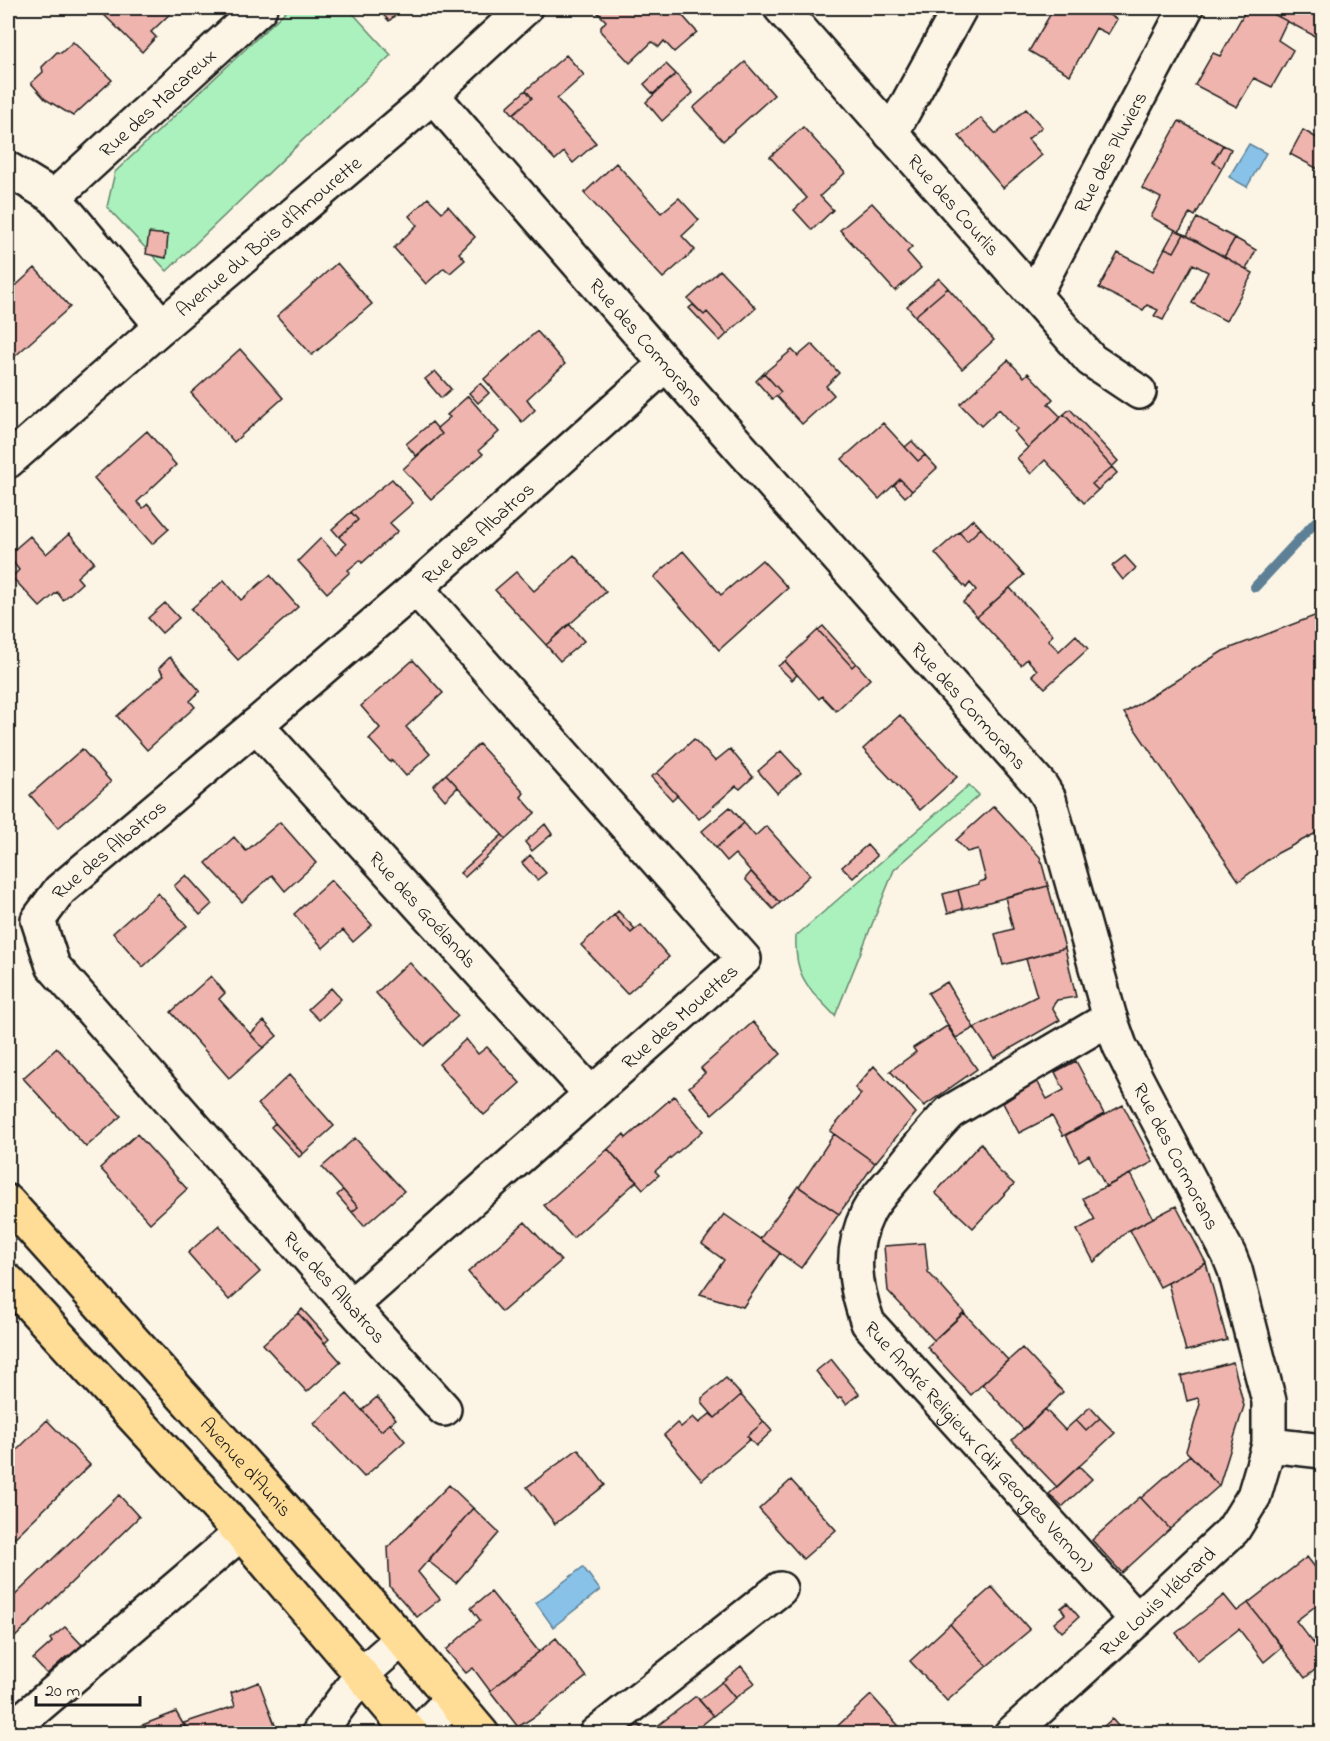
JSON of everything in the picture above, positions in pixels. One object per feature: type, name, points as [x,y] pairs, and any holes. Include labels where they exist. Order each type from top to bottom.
[{"type":"main road","name":"Avenue d'Aunis","points":[[8,1202],[402,1639],[482,1734]]},
{"type":"main road","points":[[8,1281],[242,1533],[412,1734]]},
{"type":"street","name":"Rue des Macareux","points":[[54,197],[260,8]]},
{"type":"street","name":"Avenue du Bois d'Amourette","points":[[8,461],[162,326],[433,96],[448,79],[525,8]]},
{"type":"street","name":"Rue des Courlis","points":[[780,8],[1091,360],[1139,392]]},
{"type":"street","points":[[891,134],[960,8]]},
{"type":"street","name":"Rue des Pluviers","points":[[1034,295],[1186,8]]},
{"type":"street","name":"Rue des Cormorans","points":[[433,96],[666,364],[1041,786],[1049,799],[1110,1018],[1126,1059],[1235,1270],[1269,1401],[1269,1445]]},
{"type":"street","points":[[8,169],[54,197],[162,326]]},
{"type":"street","name":"Rue des Albatros","points":[[444,1409],[53,966],[38,920],[60,890],[416,588],[666,364]]},
{"type":"street","name":"Rue des Mouettes","points":[[351,1306],[744,959],[416,588]]},
{"type":"street","name":"Rue des Goélands","points":[[256,725],[591,1094]]},
{"type":"street","name":"Rue André Religieux (dit Georges Vernon)","points":[[1110,1018],[950,1112],[936,1126],[869,1210],[859,1236],[854,1264],[859,1298],[868,1323],[1137,1620]]},
{"type":"street","points":[[1269,1445],[1323,1451]]},
{"type":"street","name":"Rue Louis Hébrard","points":[[1011,1734],[1233,1530],[1254,1496],[1269,1445]]},
{"type":"street","points":[[8,1732],[242,1533]]},
{"type":"street","points":[[596,1734],[780,1589]]},
{"type":"street","points":[[320,1734],[362,1674],[402,1639]]},
{"type":"street","points":[[418,1734],[452,1699]]},
{"type":"green space","points":[[289,8],[348,8],[391,55],[167,271],[107,207],[115,172]]},
{"type":"green space","points":[[969,785],[979,795],[894,870],[835,1016],[805,981],[798,962],[796,936]]},
{"type":"water","points":[[1249,144],[1266,153],[1247,187],[1229,177]]},
{"type":"water","points":[[583,1567],[600,1590],[553,1627],[536,1603]]},
{"type":"building","points":[[97,8],[176,8],[151,32],[156,37],[142,52]]},
{"type":"building","points":[[377,8],[403,8],[389,21]]},
{"type":"building","points":[[604,8],[687,8],[681,14],[697,32],[674,52],[664,41],[659,47],[652,42],[630,63],[601,32],[601,27],[606,21],[598,13]]},
{"type":"building","points":[[1054,8],[1095,8],[1117,19],[1108,34],[1096,28],[1070,75],[1029,51]]},
{"type":"building","points":[[1247,8],[1261,8],[1287,21],[1278,40],[1293,50],[1272,87],[1254,78],[1237,107],[1195,85],[1213,53],[1220,56]]},
{"type":"building","points":[[1284,8],[1302,8],[1322,18],[1322,40],[1279,17]]},
{"type":"building","points":[[73,42],[112,80],[73,116],[45,99],[31,83],[43,72],[42,67],[57,52],[61,53]]},
{"type":"building","points":[[566,55],[584,75],[557,99],[596,143],[573,163],[564,152],[555,160],[513,114],[532,98],[526,90]]},
{"type":"building","points":[[745,62],[774,95],[723,141],[693,108]]},
{"type":"building","points":[[666,64],[676,74],[653,94],[644,84]]},
{"type":"building","points":[[676,74],[693,93],[662,121],[646,102]]},
{"type":"building","points":[[526,90],[532,98],[513,114],[507,107]]},
{"type":"building","points":[[1026,109],[1042,127],[1028,139],[1042,155],[1003,188],[959,136],[981,118],[996,134]]},
{"type":"building","points":[[1179,121],[1223,145],[1213,162],[1222,168],[1195,216],[1190,213],[1179,232],[1151,217],[1161,198],[1142,188]]},
{"type":"building","points":[[803,127],[845,173],[820,196],[833,210],[812,230],[794,210],[807,198],[770,157]]},
{"type":"building","points":[[1303,130],[1322,141],[1322,161],[1318,169],[1290,154]]},
{"type":"building","points":[[1223,145],[1231,149],[1222,168],[1213,162]]},
{"type":"building","points":[[616,163],[661,213],[679,198],[699,220],[682,236],[695,250],[663,278],[584,193]]},
{"type":"building","points":[[428,198],[442,212],[448,206],[475,237],[459,253],[465,260],[450,273],[444,268],[426,284],[394,248],[417,225],[409,216]]},
{"type":"building","points":[[872,203],[912,247],[907,252],[921,268],[895,291],[840,230]]},
{"type":"building","points":[[1197,218],[1235,238],[1224,257],[1187,236]]},
{"type":"building","points":[[1175,230],[1184,234],[1174,252],[1165,248]]},
{"type":"building","points":[[149,233],[168,235],[166,258],[146,254]]},
{"type":"building","points":[[1184,234],[1253,273],[1226,321],[1192,303],[1208,272],[1193,264],[1163,320],[1154,316],[1158,310],[1147,305],[1143,310],[1099,288],[1118,253],[1153,271],[1165,248],[1174,252]]},
{"type":"building","points":[[1235,238],[1256,250],[1246,269],[1224,257]]},
{"type":"building","points":[[337,263],[372,304],[312,355],[277,316]]},
{"type":"building","points":[[35,268],[70,307],[13,358],[8,351],[8,293]]},
{"type":"building","points":[[720,270],[756,308],[727,334],[707,312],[704,315],[688,299]]},
{"type":"building","points":[[939,278],[948,288],[915,316],[907,306]]},
{"type":"building","points":[[948,288],[994,340],[962,369],[915,316]]},
{"type":"building","points":[[693,305],[704,315],[707,312],[727,334],[720,341],[689,308]]},
{"type":"building","points":[[537,331],[565,364],[527,399],[535,410],[522,422],[484,379]]},
{"type":"building","points":[[812,344],[839,373],[826,386],[834,395],[802,424],[776,396],[781,392],[764,373],[792,350],[798,356]]},
{"type":"building","points":[[240,349],[283,398],[234,442],[191,393]]},
{"type":"building","points":[[1008,360],[1024,377],[1028,373],[1053,399],[1048,404],[1061,417],[1028,448],[1014,432],[1017,429],[999,409],[981,426],[960,404]]},
{"type":"building","points":[[435,371],[451,389],[441,398],[425,379]]},
{"type":"building","points":[[764,373],[781,392],[772,399],[756,381]]},
{"type":"building","points":[[480,383],[489,393],[478,403],[469,393]]},
{"type":"building","points":[[468,396],[499,432],[479,450],[483,454],[431,499],[403,469],[442,434],[437,428],[450,417],[447,415]]},
{"type":"building","points":[[1070,409],[1118,461],[1112,467],[1064,414]]},
{"type":"building","points":[[1064,414],[1112,467],[1092,484],[1098,490],[1084,503],[1045,460],[1031,474],[1017,458]]},
{"type":"building","points":[[432,422],[442,434],[416,456],[406,444]]},
{"type":"building","points":[[883,423],[918,461],[925,455],[937,468],[912,491],[900,479],[879,499],[842,459]]},
{"type":"building","points":[[147,431],[176,465],[137,502],[143,508],[148,504],[169,529],[152,544],[94,478]]},
{"type":"building","points":[[912,441],[925,455],[918,461],[905,447]]},
{"type":"building","points":[[1112,467],[1117,473],[1098,490],[1092,484]]},
{"type":"building","points":[[392,479],[413,503],[390,523],[398,531],[362,563],[360,560],[348,570],[350,572],[327,593],[298,561],[321,538],[336,555],[346,544],[339,537],[358,520],[351,512]]},
{"type":"building","points":[[900,479],[912,491],[905,497],[894,485]]},
{"type":"building","points":[[351,512],[358,520],[339,537],[332,529]]},
{"type":"building","points":[[973,519],[981,528],[967,541],[959,532]]},
{"type":"building","points":[[981,528],[1024,575],[977,617],[963,602],[976,590],[970,583],[966,588],[935,553],[959,532],[967,541]]},
{"type":"building","points":[[69,534],[94,562],[77,577],[82,583],[63,600],[57,592],[40,607],[12,577],[19,570],[8,555],[30,536],[46,554]]},
{"type":"building","points":[[683,551],[721,595],[762,560],[788,588],[719,650],[654,577]]},
{"type":"building","points":[[574,555],[606,592],[546,645],[495,590],[516,572],[534,591]]},
{"type":"building","points":[[1125,556],[1136,568],[1123,580],[1112,566]]},
{"type":"building","points":[[270,575],[298,607],[238,660],[191,609],[224,580],[241,600]]},
{"type":"building","points":[[1010,588],[1053,635],[1048,640],[1059,651],[1076,635],[1088,649],[1045,688],[1032,675],[1037,670],[1027,659],[1021,665],[977,617]]},
{"type":"building","points":[[165,603],[179,618],[162,633],[148,618]]},
{"type":"building","points":[[1322,613],[1322,830],[1276,854],[1239,881],[1124,713],[1223,651]]},
{"type":"building","points":[[569,624],[584,641],[560,661],[546,645]]},
{"type":"building","points":[[823,626],[856,663],[852,667],[818,630]]},
{"type":"building","points":[[818,630],[852,667],[856,663],[870,679],[836,711],[822,696],[819,699],[785,661]]},
{"type":"building","points":[[170,657],[200,691],[190,701],[195,707],[147,750],[117,716],[164,675],[159,668]]},
{"type":"building","points":[[413,660],[443,693],[406,727],[430,754],[406,776],[369,739],[380,728],[361,706]]},
{"type":"building","points":[[785,661],[797,675],[792,680],[778,666]]},
{"type":"building","points":[[900,715],[957,777],[920,810],[863,749]]},
{"type":"building","points":[[694,739],[715,761],[730,749],[753,777],[740,789],[736,786],[699,819],[657,773]]},
{"type":"building","points":[[479,744],[524,793],[521,797],[535,813],[506,839],[446,774]]},
{"type":"building","points":[[82,749],[111,782],[58,828],[30,795]]},
{"type":"building","points":[[781,751],[801,773],[777,793],[758,771]]},
{"type":"building","points":[[657,773],[677,795],[672,800],[651,777]]},
{"type":"building","points":[[446,774],[458,787],[445,800],[433,786]]},
{"type":"building","points":[[994,806],[1040,857],[1048,886],[963,909],[958,890],[986,880],[978,849],[967,852],[956,840]]},
{"type":"building","points":[[730,807],[744,823],[716,848],[702,831]]},
{"type":"building","points":[[280,822],[316,863],[285,891],[272,875],[242,902],[206,863],[234,837],[246,851]]},
{"type":"building","points":[[744,823],[755,836],[766,826],[810,875],[780,903],[735,854],[727,861],[716,848]]},
{"type":"building","points":[[545,824],[552,834],[532,851],[525,842]]},
{"type":"building","points":[[502,835],[506,839],[465,877],[460,873]]},
{"type":"building","points":[[867,845],[877,856],[853,878],[842,867]]},
{"type":"building","points":[[530,855],[546,873],[537,880],[522,863]]},
{"type":"building","points":[[751,872],[780,903],[773,909],[745,879]]},
{"type":"building","points":[[186,875],[212,904],[200,915],[174,886]]},
{"type":"building","points":[[331,880],[372,925],[353,942],[343,930],[323,948],[294,914]]},
{"type":"building","points":[[1048,886],[1065,948],[1003,965],[995,934],[1013,929],[1005,897]]},
{"type":"building","points":[[958,890],[963,909],[948,913],[943,894]]},
{"type":"building","points":[[158,893],[187,926],[143,967],[113,933]]},
{"type":"building","points":[[618,911],[635,929],[631,933],[614,915]]},
{"type":"building","points":[[614,915],[631,933],[641,925],[669,957],[627,994],[581,945]]},
{"type":"building","points":[[1065,948],[1076,997],[1057,1000],[1052,1007],[1060,1020],[994,1058],[974,1028],[1037,996],[1026,959]]},
{"type":"building","points":[[409,962],[458,1016],[424,1046],[376,993]]},
{"type":"building","points":[[211,976],[225,993],[219,999],[263,1048],[229,1078],[171,1012]]},
{"type":"building","points":[[947,982],[974,1028],[956,1038],[928,993]]},
{"type":"building","points":[[331,988],[341,999],[319,1020],[308,1009]]},
{"type":"building","points":[[264,1021],[277,1036],[263,1048],[250,1034]]},
{"type":"building","points":[[753,1022],[781,1054],[712,1114],[689,1087],[705,1073],[701,1068]]},
{"type":"building","points":[[947,1026],[977,1069],[924,1106],[890,1071],[916,1052],[913,1048]]},
{"type":"building","points":[[466,1039],[478,1054],[487,1047],[520,1083],[484,1115],[439,1064]]},
{"type":"building","points":[[57,1048],[121,1116],[86,1147],[23,1078]]},
{"type":"building","points":[[1076,1061],[1104,1114],[1063,1136],[1052,1116],[1019,1133],[1003,1103],[1037,1081],[1047,1099],[1064,1090],[1055,1072]]},
{"type":"building","points":[[874,1066],[916,1113],[875,1163],[830,1131],[861,1094],[855,1088]]},
{"type":"building","points":[[289,1075],[334,1126],[303,1154],[258,1104]]},
{"type":"building","points":[[674,1096],[703,1131],[655,1171],[659,1175],[643,1189],[608,1149],[624,1134],[626,1138]]},
{"type":"building","points":[[1123,1105],[1153,1162],[1106,1187],[1089,1155],[1079,1161],[1066,1135]]},
{"type":"building","points":[[275,1123],[303,1154],[299,1157],[271,1127]]},
{"type":"building","points":[[137,1134],[187,1189],[150,1223],[100,1168]]},
{"type":"building","points":[[834,1134],[875,1163],[839,1214],[799,1187]]},
{"type":"building","points":[[355,1138],[404,1191],[364,1226],[352,1212],[358,1207],[322,1167]]},
{"type":"building","points":[[981,1143],[998,1170],[1014,1184],[973,1228],[935,1193]]},
{"type":"building","points":[[608,1149],[637,1181],[573,1238],[544,1205]]},
{"type":"building","points":[[1130,1174],[1153,1218],[1127,1231],[1094,1262],[1077,1230],[1095,1220],[1083,1198]]},
{"type":"building","points":[[798,1186],[839,1214],[801,1268],[760,1239]]},
{"type":"building","points":[[343,1190],[358,1207],[352,1212],[337,1195]]},
{"type":"building","points":[[1176,1206],[1206,1263],[1160,1287],[1130,1230]]},
{"type":"building","points":[[724,1214],[780,1253],[743,1307],[700,1294],[724,1260],[702,1244]]},
{"type":"building","points":[[525,1222],[561,1261],[502,1312],[468,1272]]},
{"type":"building","points":[[219,1225],[260,1272],[229,1300],[188,1253]]},
{"type":"building","points":[[925,1243],[928,1272],[964,1312],[934,1340],[888,1291],[884,1246]]},
{"type":"building","points":[[1206,1263],[1227,1340],[1186,1351],[1168,1283]]},
{"type":"building","points":[[302,1309],[329,1339],[325,1343],[298,1313]]},
{"type":"building","points":[[298,1313],[341,1362],[307,1392],[263,1344]]},
{"type":"building","points":[[964,1313],[1008,1360],[971,1395],[927,1347]]},
{"type":"building","points":[[1022,1348],[1063,1392],[1024,1430],[982,1384]]},
{"type":"building","points":[[831,1359],[859,1394],[846,1404],[841,1397],[838,1399],[816,1371]]},
{"type":"building","points":[[1233,1362],[1244,1406],[1219,1486],[1186,1451],[1200,1404],[1198,1398],[1187,1401],[1181,1376]]},
{"type":"building","points":[[726,1378],[741,1395],[715,1418],[702,1403],[702,1398]]},
{"type":"building","points":[[347,1394],[381,1431],[390,1423],[405,1441],[364,1477],[314,1424]]},
{"type":"building","points":[[741,1395],[764,1422],[747,1436],[750,1439],[702,1480],[664,1435],[677,1423],[681,1427],[693,1417],[699,1423],[710,1414],[715,1418]]},
{"type":"building","points":[[377,1397],[396,1419],[381,1431],[362,1410]]},
{"type":"building","points":[[1090,1407],[1100,1418],[1086,1431],[1076,1420]]},
{"type":"building","points":[[1045,1409],[1065,1430],[1076,1420],[1086,1431],[1100,1418],[1115,1433],[1057,1487],[1012,1440]]},
{"type":"building","points":[[47,1420],[90,1465],[8,1544],[8,1459]]},
{"type":"building","points":[[764,1422],[772,1431],[756,1446],[747,1436]]},
{"type":"building","points":[[578,1449],[605,1485],[555,1524],[527,1487]]},
{"type":"building","points":[[1190,1455],[1219,1486],[1170,1529],[1141,1498]]},
{"type":"building","points":[[1079,1466],[1092,1479],[1062,1507],[1049,1494]]},
{"type":"building","points":[[791,1480],[836,1530],[803,1559],[759,1509]]},
{"type":"building","points":[[449,1485],[473,1508],[418,1572],[440,1599],[417,1617],[390,1587],[388,1547]]},
{"type":"building","points":[[119,1495],[139,1517],[8,1644],[8,1602]]},
{"type":"building","points":[[1140,1497],[1170,1529],[1122,1573],[1092,1540]]},
{"type":"building","points":[[473,1508],[499,1533],[456,1583],[428,1561]]},
{"type":"building","points":[[1307,1557],[1322,1576],[1322,1601],[1296,1621],[1322,1654],[1322,1664],[1305,1678],[1248,1603]]},
{"type":"building","points":[[992,1587],[1030,1630],[987,1666],[950,1624]]},
{"type":"building","points":[[491,1592],[539,1652],[490,1691],[473,1668],[466,1673],[446,1650],[480,1620],[471,1608]]},
{"type":"building","points":[[1224,1595],[1237,1611],[1248,1603],[1282,1647],[1264,1662],[1239,1629],[1198,1661],[1176,1633]]},
{"type":"building","points":[[1067,1603],[1079,1617],[1062,1632],[1054,1623],[1065,1614],[1061,1608]]},
{"type":"building","points":[[950,1624],[987,1666],[947,1701],[910,1661]]},
{"type":"building","points":[[65,1627],[83,1646],[68,1660],[66,1657],[47,1674],[33,1659],[52,1642],[50,1639]]},
{"type":"building","points":[[556,1638],[586,1677],[518,1727],[490,1691]]},
{"type":"building","points":[[741,1666],[755,1683],[735,1698],[722,1682]]},
{"type":"building","points":[[259,1682],[278,1733],[189,1734],[184,1723],[235,1706],[231,1693]]},
{"type":"building","points":[[722,1682],[735,1698],[713,1716],[699,1700]]},
{"type":"building","points":[[871,1695],[906,1734],[829,1734]]},
{"type":"building","points":[[696,1696],[713,1716],[691,1734],[647,1734]]},
{"type":"building","points":[[176,1712],[189,1734],[143,1734],[140,1726]]},
{"type":"building","points":[[1112,1719],[1125,1734],[1095,1734]]},
{"type":"building","points":[[636,1720],[646,1734],[619,1734]]},
{"type":"waterway","points":[[1255,587],[1322,515]]}]
